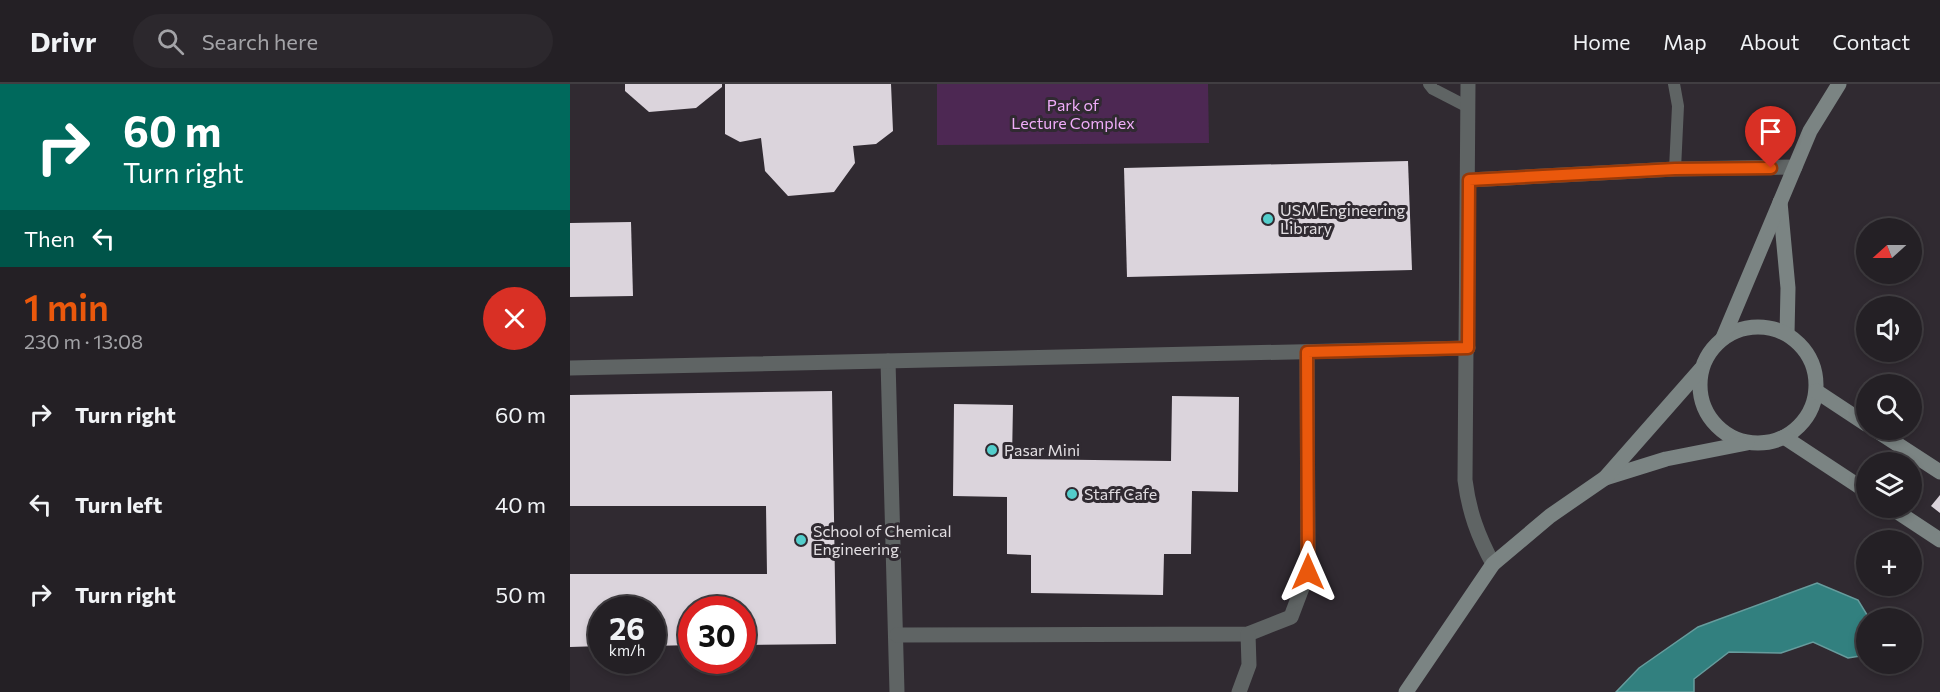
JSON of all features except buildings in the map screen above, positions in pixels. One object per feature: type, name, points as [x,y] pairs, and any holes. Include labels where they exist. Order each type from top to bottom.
[{"type":"street","points":[[1468,84],[1466,106],[1469,180],[1468,348],[1464,480],[1469,512],[1493,564]]},
{"type":"street","points":[[1723,338],[1810,131],[1839,84]]},
{"type":"street","points":[[1469,180],[1675,169],[1794,167]]},
{"type":"street","points":[[1780,199],[1788,288],[1787,334]]},
{"type":"street","points":[[1407,692],[1493,564],[1550,516],[1605,478],[1701,369],[1710,352],[1723,338],[1738,330],[1754,327],[1771,328],[1787,334],[1810,358],[1815,374],[1816,391],[1811,410],[1800,426],[1785,438],[1666,459],[1605,478]]},
{"type":"street","points":[[570,368],[1468,348]]},
{"type":"street","points":[[897,635],[1248,634],[1292,617],[1308,572],[1307,352]]},
{"type":"street","points":[[888,361],[897,692]]},
{"type":"street","points":[[1701,369],[1699,388],[1709,416],[1729,436],[1747,443]]},
{"type":"street","points":[[1816,391],[1856,417]]},
{"type":"street","points":[[1785,438],[1856,484]]},
{"type":"street","points":[[1891,440],[1940,472]]},
{"type":"street","points":[[1907,518],[1940,540]]},
{"type":"street","points":[[1239,692],[1249,665],[1248,634]]},
{"type":"lane","points":[[1429,84],[1433,90],[1466,106]]},
{"type":"lane","points":[[1674,84],[1678,106],[1675,169]]},
{"type":"green space","name":"Park of Lecture Complex","points":[[937,84],[1208,84],[1209,143],[937,145]]},
{"type":"water","points":[[1817,583],[1858,600],[1863,608],[1856,608],[1856,657],[1848,658],[1813,642],[1781,653],[1729,652],[1694,679],[1694,692],[1616,692],[1639,668],[1698,627]]},
{"type":"place","name":"USM Engineering Library","points":[[1268,219]]},
{"type":"place","name":"Pasar Mini","points":[[992,450]]},
{"type":"place","name":"Staff Cafe","points":[[1072,494]]},
{"type":"place","name":"School of Chemical Engineering","points":[[801,540]]},
{"type":"route","points":[[1308,572],[1307,352],[1468,348],[1469,180],[1675,169],[1771,168]]}]
